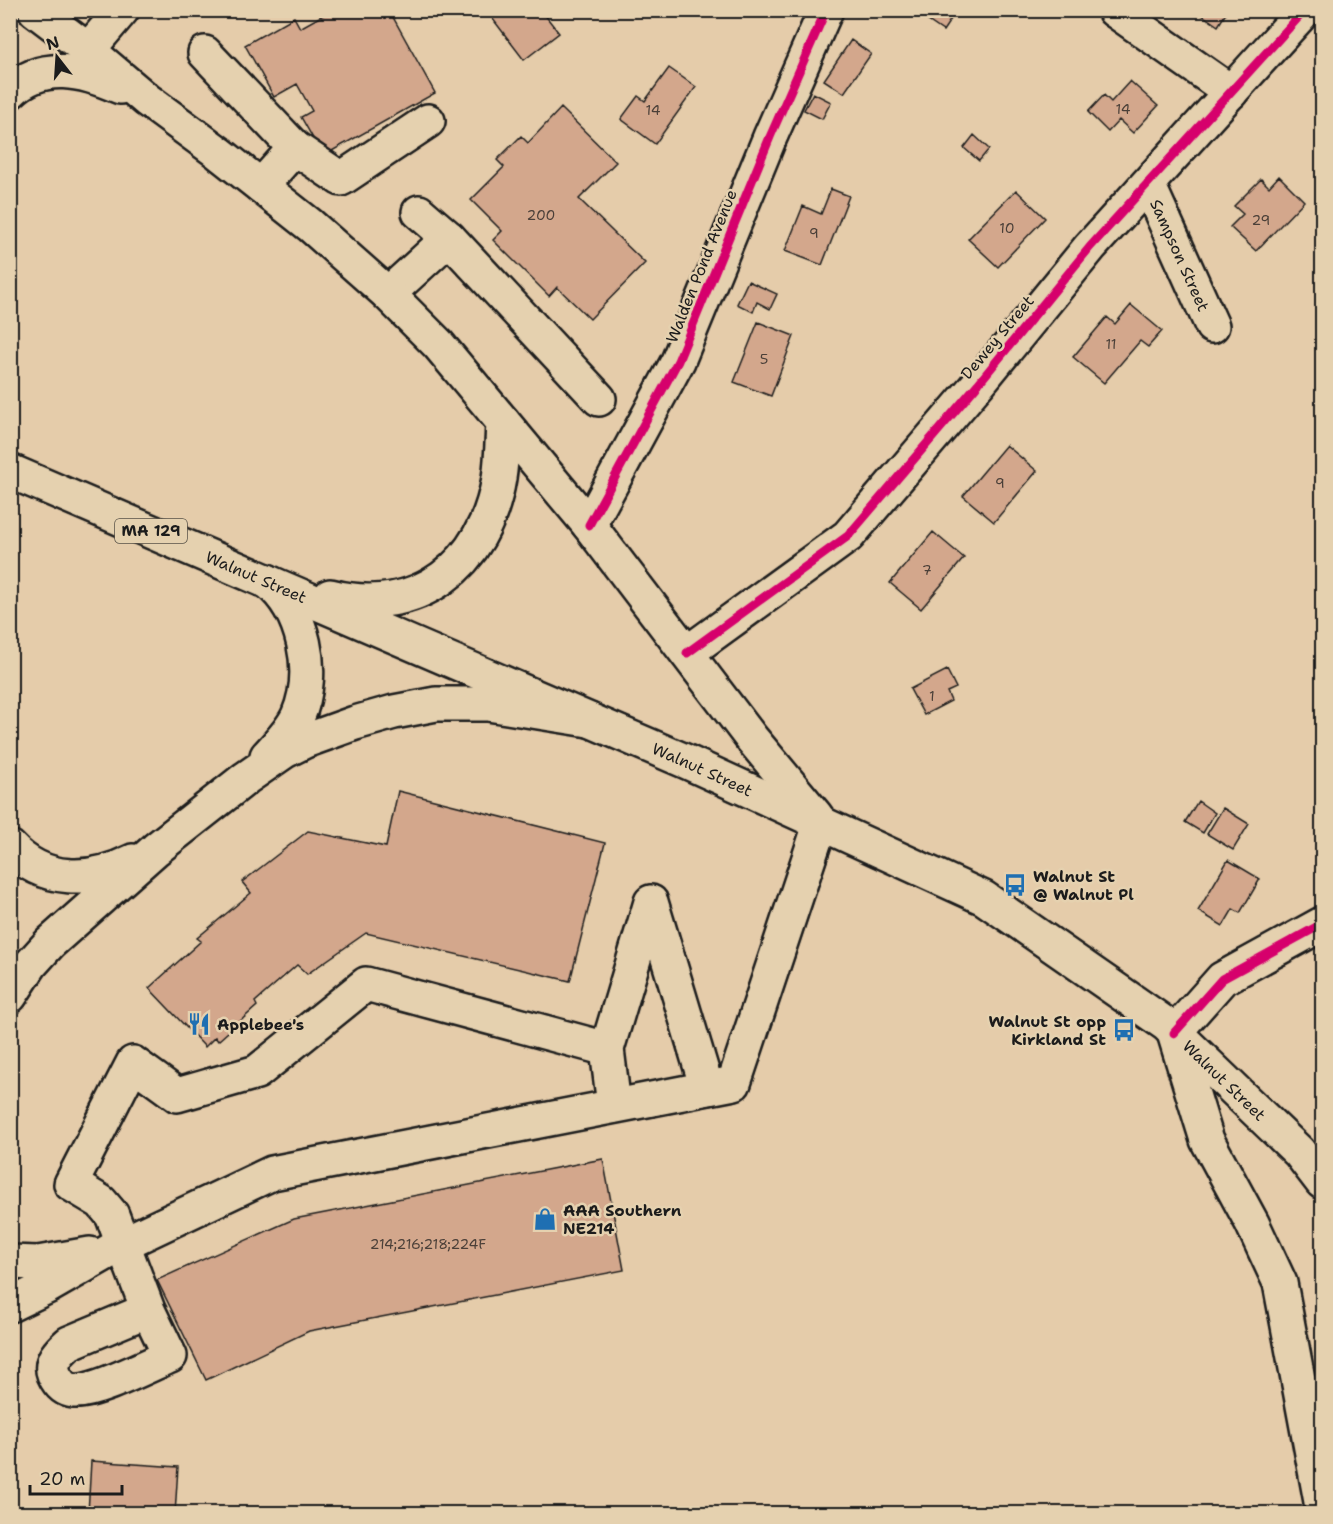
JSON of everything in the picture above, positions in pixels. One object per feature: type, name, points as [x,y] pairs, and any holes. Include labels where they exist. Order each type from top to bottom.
[{"type":"main road","points":[[10,1305],[47,1287],[116,1247],[272,1173],[734,1083],[821,822],[752,739],[589,525],[438,344],[344,253],[35,10]]},
{"type":"main road","points":[[88,50],[122,10]]},
{"type":"main road","name":"Walden Pond Avenue","points":[[589,525],[678,361],[766,147],[826,10]]},
{"type":"main road","points":[[1114,10],[1231,92]]},
{"type":"main road","name":"Dewey Street","points":[[687,653],[848,536],[1090,248],[1305,10]]},
{"type":"main road","points":[[205,53],[295,148],[341,179],[428,121]]},
{"type":"main road","points":[[10,92],[32,77],[55,70],[69,70],[84,73],[147,100]]},
{"type":"main road","points":[[261,186],[295,148]]},
{"type":"main road","name":"Sampson Street","points":[[1148,184],[1212,326]]},
{"type":"main road","points":[[419,212],[448,238],[598,399]]},
{"type":"main road","points":[[388,294],[448,238]]},
{"type":"main road","points":[[267,580],[342,599],[374,601],[417,593],[437,584],[461,562],[478,538],[491,509],[499,478],[503,422]]},
{"type":"main road","name":"Walnut Street","points":[[23,476],[589,720],[821,822],[984,898],[1167,1025],[1311,1153],[1323,1182]]},
{"type":"main road","name":"MA 129","points":[[10,848],[19,857],[56,875],[74,877],[109,872],[156,849],[246,778],[288,732],[298,716],[305,691],[306,665],[303,642],[298,627],[285,598],[267,580]]},
{"type":"main road","points":[[246,778],[285,751],[305,741],[355,723],[414,708],[444,704],[488,704],[589,720]]},
{"type":"main road","points":[[10,996],[31,964],[50,943],[156,849]]},
{"type":"main road","points":[[614,1106],[607,1048],[651,902],[707,1088]]},
{"type":"main road","points":[[1323,924],[1222,979],[1174,1032],[1207,1140],[1252,1223],[1281,1283],[1323,1508]]},
{"type":"main road","points":[[148,1310],[116,1247],[112,1215],[101,1202],[71,1184],[133,1064],[177,1095],[257,1072],[366,984],[607,1048]]},
{"type":"main road","points":[[10,1262],[38,1263],[116,1247]]},
{"type":"building","points":[[332,10],[389,10],[435,93],[323,156],[301,117],[312,111],[297,84],[274,97],[245,45],[294,17],[300,28]]},
{"type":"building","points":[[486,10],[541,10],[559,33],[524,60]]},
{"type":"building","points":[[916,10],[957,10],[943,31],[915,12]]},
{"type":"building","points":[[1195,10],[1228,10],[1218,26]]},
{"type":"building","points":[[851,40],[871,54],[844,93],[824,80]]},
{"type":"building","points":[[669,68],[696,87],[655,144],[621,119],[638,96],[645,101]]},
{"type":"building","points":[[1130,81],[1158,106],[1133,133],[1119,120],[1108,132],[1088,112],[1104,95],[1111,102]]},
{"type":"building","points":[[813,93],[831,102],[822,119],[804,110]]},
{"type":"building","points":[[561,108],[616,162],[579,199],[645,263],[590,319],[557,287],[549,296],[493,240],[502,231],[471,200],[504,167],[497,160],[521,136],[528,143]]},
{"type":"building","points":[[974,135],[989,149],[979,161],[964,148]]},
{"type":"building","points":[[1279,176],[1304,201],[1256,251],[1230,227],[1243,214],[1234,206],[1261,179],[1269,187]]},
{"type":"building","points":[[831,189],[849,196],[822,265],[785,251],[803,206],[821,214]]},
{"type":"building","points":[[1016,190],[1045,218],[998,267],[968,239]]},
{"type":"building","points":[[748,281],[777,294],[770,309],[757,302],[753,312],[737,304]]},
{"type":"building","points":[[1131,305],[1162,331],[1148,347],[1140,341],[1104,383],[1073,357],[1107,317],[1115,324]]},
{"type":"building","points":[[758,322],[794,336],[771,396],[734,382]]},
{"type":"building","points":[[1006,445],[1037,471],[994,522],[963,496]]},
{"type":"building","points":[[933,532],[964,558],[921,609],[890,583]]},
{"type":"building","points":[[947,670],[956,688],[947,692],[951,701],[924,715],[910,689]]},
{"type":"building","points":[[398,791],[605,843],[570,981],[366,933],[307,974],[297,965],[255,1002],[257,1006],[218,1041],[215,1037],[205,1047],[149,988],[201,941],[197,938],[251,893],[242,882],[308,831],[386,847]]},
{"type":"building","points":[[1198,801],[1215,813],[1203,833],[1185,822]]},
{"type":"building","points":[[1223,808],[1249,824],[1233,850],[1207,834]]},
{"type":"building","points":[[1228,860],[1260,879],[1240,913],[1233,909],[1223,926],[1198,911]]},
{"type":"building","points":[[603,1159],[624,1270],[309,1331],[206,1380],[157,1280],[294,1219]]},
{"type":"building","points":[[91,1461],[178,1467],[175,1514],[88,1514]]},
{"type":"cycle path","points":[[589,525],[678,361],[770,137],[826,10]]},
{"type":"cycle path","points":[[687,653],[848,536],[978,384],[1090,247],[1305,10]]},
{"type":"cycle path","points":[[1174,1033],[1222,979],[1322,924]]},
{"type":"place","name":"Walnut St @ Walnut Pl","points":[[1015,885]]},
{"type":"place","name":"Applebee's","points":[[199,1024]]},
{"type":"place","name":"Walnut St opp Kirkland St","points":[[1124,1030]]},
{"type":"place","name":"AAA Southern NE214","points":[[545,1219]]}]
